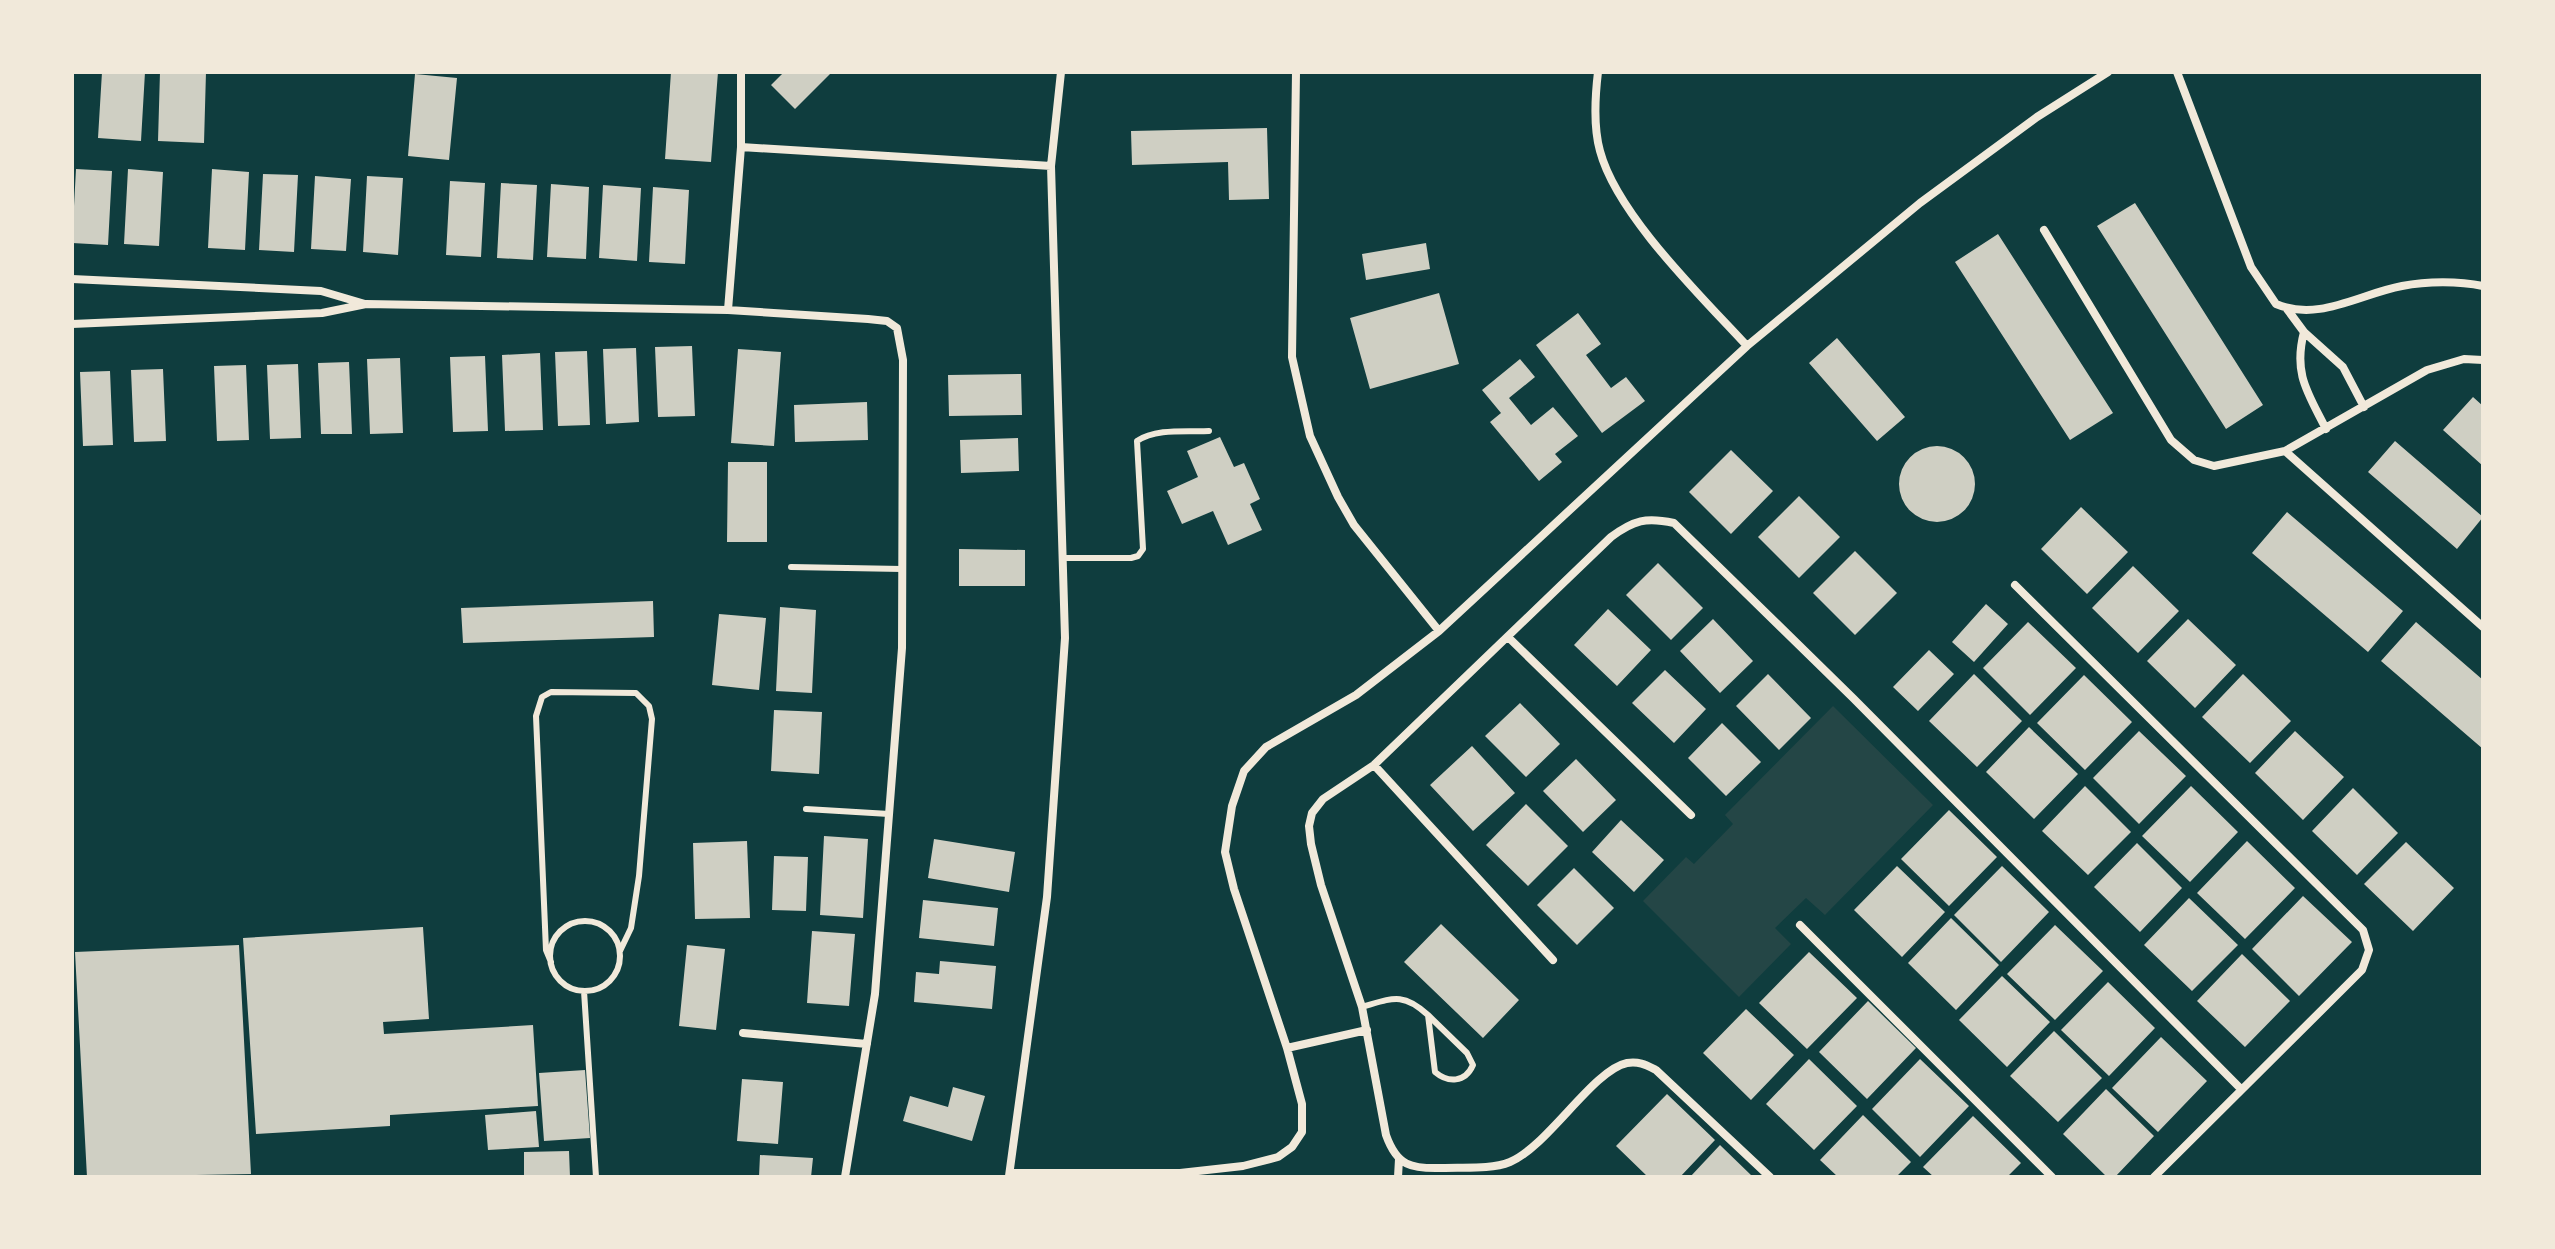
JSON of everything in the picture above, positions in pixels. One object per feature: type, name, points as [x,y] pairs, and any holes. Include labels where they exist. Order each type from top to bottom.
[{"type":"street","points":[[728,310],[741,147],[741,72]]},
{"type":"street","points":[[1061,72],[1051,166],[1065,638],[1047,897],[1009,1175],[1180,1173],[1243,1166],[1278,1157],[1292,1147],[1302,1132],[1304,1118],[1287,1048],[1234,889],[1225,852],[1232,806],[1244,771],[1266,747],[1356,695],[1439,631],[1747,346],[1920,203],[2037,117],[2108,72]]},
{"type":"street","points":[[1296,72],[1292,357],[1310,436],[1354,525],[1439,631]]},
{"type":"street","points":[[1598,72],[1595,122],[1600,152],[1618,192],[1668,260],[1747,346]]},
{"type":"street","points":[[2177,72],[2251,267],[2276,304],[2306,312],[2403,286],[2467,283],[2483,286]]},
{"type":"street","points":[[741,147],[1051,166]]},
{"type":"street","points":[[2044,230],[2171,440],[2194,460],[2214,466],[2285,451],[2427,370],[2464,359],[2483,360]]},
{"type":"street","points":[[72,279],[321,291],[366,304]]},
{"type":"street","points":[[72,324],[322,313],[366,304],[728,310],[887,321],[897,328],[903,360],[902,648],[875,994],[845,1177]]},
{"type":"street","points":[[2287,309],[2304,332],[2343,367],[2364,407]]},
{"type":"street","points":[[2304,332],[2298,354],[2299,367],[2326,429]]},
{"type":"street","points":[[2285,451],[2483,627]]},
{"type":"street","points":[[1770,1177],[1656,1070],[1642,1063],[1624,1064],[1608,1073],[1531,1148],[1510,1162],[1496,1166],[1423,1169],[1410,1167],[1399,1159],[1390,1148],[1386,1135],[1362,1007],[1321,885],[1309,826],[1312,813],[1323,799],[1374,765],[1611,537],[1629,523],[1653,518],[1674,523],[1853,698],[2241,1089]]},
{"type":"street","points":[[2015,585],[2363,930],[2369,950],[2362,970],[2154,1177]]},
{"type":"street","points":[[1508,637],[1691,815]]},
{"type":"street","points":[[1374,765],[1553,960]]},
{"type":"street","points":[[1800,925],[2052,1177]]},
{"type":"street","points":[[1287,1048],[1367,1030]]},
{"type":"street","points":[[743,1033],[867,1044]]},
{"type":"street","points":[[1398,1177],[1399,1159]]},
{"type":"lane","points":[[1062,558],[1138,556],[1143,549],[1137,441],[1145,435],[1209,431]]},
{"type":"lane","points":[[791,567],[902,569]]},
{"type":"lane","points":[[551,692],[636,693],[649,706],[652,719],[639,876],[631,928],[620,951],[614,977],[604,986],[584,991],[564,985],[555,975],[546,950],[536,716],[542,697],[551,692]]},
{"type":"lane","points":[[806,809],[889,814]]},
{"type":"lane","points":[[551,962],[551,948],[556,936],[579,921],[605,927],[615,938],[620,951]]},
{"type":"lane","points":[[584,991],[596,1177]]},
{"type":"lane","points":[[1362,1007],[1400,997],[1414,1002],[1428,1015],[1467,1053],[1473,1065],[1466,1075],[1451,1081],[1435,1072],[1428,1015]]},
{"type":"shaded area","points":[[1833,706],[1933,805],[1825,915],[1806,898],[1775,928],[1791,944],[1739,997],[1643,901],[1686,857],[1694,864],[1733,824],[1725,815]]},
{"type":"building","points":[[102,72],[145,72],[141,141],[98,138]]},
{"type":"building","points":[[160,72],[206,72],[204,143],[158,141]]},
{"type":"building","points":[[671,72],[718,72],[711,162],[665,159]]},
{"type":"building","points":[[784,72],[832,72],[795,109],[771,85]]},
{"type":"building","points":[[415,74],[457,78],[449,160],[408,156]]},
{"type":"building","points":[[1267,128],[1269,199],[1229,200],[1228,162],[1132,165],[1131,131]]},
{"type":"building","points":[[76,169],[112,171],[108,245],[72,243]]},
{"type":"building","points":[[128,169],[163,172],[159,246],[124,244]]},
{"type":"building","points":[[212,169],[249,172],[245,250],[208,248]]},
{"type":"building","points":[[263,174],[298,175],[294,252],[259,250]]},
{"type":"building","points":[[315,176],[351,179],[346,251],[311,249]]},
{"type":"building","points":[[367,176],[403,178],[398,255],[363,252]]},
{"type":"building","points":[[450,181],[485,183],[481,257],[446,255]]},
{"type":"building","points":[[501,183],[537,185],[533,260],[497,258]]},
{"type":"building","points":[[551,184],[589,187],[586,259],[547,257]]},
{"type":"building","points":[[603,185],[641,188],[637,261],[599,258]]},
{"type":"building","points":[[653,187],[689,190],[685,264],[649,262]]},
{"type":"building","points":[[2135,203],[2263,405],[2226,429],[2097,226]]},
{"type":"building","points":[[1998,234],[2113,413],[2070,440],[1955,262]]},
{"type":"building","points":[[1426,243],[1430,269],[1366,280],[1362,254]]},
{"type":"building","points":[[1439,293],[1459,364],[1370,389],[1350,318]]},
{"type":"building","points":[[1578,313],[1601,344],[1586,355],[1611,388],[1626,377],[1645,401],[1602,433],[1536,345]]},
{"type":"building","points":[[1837,338],[1905,417],[1877,441],[1809,363]]},
{"type":"building","points":[[692,346],[695,416],[658,417],[655,347]]},
{"type":"building","points":[[636,348],[639,422],[606,424],[603,349]]},
{"type":"building","points":[[738,349],[781,352],[774,446],[731,443]]},
{"type":"building","points":[[587,351],[590,425],[558,426],[555,352]]},
{"type":"building","points":[[540,353],[543,430],[505,431],[502,355]]},
{"type":"building","points":[[485,356],[488,431],[453,432],[450,357]]},
{"type":"building","points":[[400,358],[403,433],[370,434],[367,359]]},
{"type":"building","points":[[1520,359],[1535,377],[1509,398],[1531,425],[1553,407],[1578,436],[1555,454],[1562,462],[1539,481],[1490,422],[1501,413],[1482,390]]},
{"type":"building","points":[[349,362],[352,434],[321,434],[318,363]]},
{"type":"building","points":[[298,364],[301,438],[270,439],[267,365]]},
{"type":"building","points":[[246,365],[249,440],[217,441],[214,366]]},
{"type":"building","points":[[163,369],[166,441],[134,442],[131,370]]},
{"type":"building","points":[[110,371],[113,445],[83,446],[80,372]]},
{"type":"building","points":[[1021,374],[1022,415],[949,416],[948,375]]},
{"type":"building","points":[[2473,397],[2483,406],[2483,466],[2443,430]]},
{"type":"building","points":[[867,402],[868,440],[795,442],[794,405]]},
{"type":"building","points":[[1220,437],[1234,467],[1244,463],[1260,499],[1250,504],[1262,530],[1228,545],[1213,511],[1182,524],[1167,491],[1198,477],[1187,451]]},
{"type":"building","points":[[1018,438],[1019,471],[961,473],[960,440]]},
{"type":"building","points":[[2395,441],[2483,517],[2457,549],[2368,472]]},
{"type":"building","points":[[1945,446],[1958,452],[1969,463],[1975,484],[1973,499],[1958,516],[1945,522],[1929,522],[1916,516],[1901,499],[1899,476],[1905,463],[1922,448]]},
{"type":"building","points":[[1731,450],[1773,491],[1731,534],[1689,492]]},
{"type":"building","points":[[728,462],[767,462],[767,542],[727,542]]},
{"type":"building","points":[[1799,496],[1840,537],[1799,578],[1758,537]]},
{"type":"building","points":[[2081,507],[2128,552],[2087,594],[2041,549]]},
{"type":"building","points":[[2287,512],[2403,611],[2368,652],[2252,553]]},
{"type":"building","points":[[959,549],[1025,550],[1025,586],[959,586]]},
{"type":"building","points":[[1855,551],[1897,593],[1855,635],[1813,593]]},
{"type":"building","points":[[1658,563],[1703,608],[1671,640],[1626,595]]},
{"type":"building","points":[[2133,566],[2179,611],[2138,653],[2092,608]]},
{"type":"building","points":[[653,601],[654,637],[463,643],[461,608]]},
{"type":"building","points":[[1986,604],[2008,624],[1974,662],[1952,642]]},
{"type":"building","points":[[780,607],[816,610],[812,693],[776,691]]},
{"type":"building","points":[[1608,609],[1651,650],[1617,686],[1574,645]]},
{"type":"building","points":[[719,614],[766,618],[759,690],[712,685]]},
{"type":"building","points":[[1713,619],[1753,661],[1720,693],[1680,651]]},
{"type":"building","points":[[2188,619],[2236,665],[2195,708],[2147,661]]},
{"type":"building","points":[[2028,622],[2076,668],[2030,715],[1983,668]]},
{"type":"building","points":[[2416,622],[2483,680],[2483,749],[2381,661]]},
{"type":"building","points":[[1929,650],[1954,674],[1918,711],[1893,687]]},
{"type":"building","points":[[1665,670],[1706,709],[1674,743],[1632,703]]},
{"type":"building","points":[[1768,674],[1811,718],[1779,750],[1736,706]]},
{"type":"building","points":[[1974,674],[2022,721],[1977,767],[1929,721]]},
{"type":"building","points":[[2243,674],[2291,721],[2250,763],[2202,717]]},
{"type":"building","points":[[2084,675],[2132,722],[2085,770],[2037,723]]},
{"type":"building","points":[[1520,703],[1560,744],[1526,777],[1485,736]]},
{"type":"building","points":[[774,710],[822,712],[819,774],[771,771]]},
{"type":"building","points":[[1722,723],[1761,762],[1726,796],[1688,758]]},
{"type":"building","points":[[2029,727],[2078,774],[2034,819],[1986,772]]},
{"type":"building","points":[[2139,731],[2186,776],[2139,824],[2093,778]]},
{"type":"building","points":[[2295,731],[2344,777],[2303,820],[2255,773]]},
{"type":"building","points":[[1472,746],[1515,793],[1473,831],[1430,785]]},
{"type":"building","points":[[1576,759],[1616,800],[1583,832],[1543,791]]},
{"type":"building","points":[[2085,786],[2131,832],[2088,875],[2042,831]]},
{"type":"building","points":[[2191,786],[2238,832],[2190,882],[2142,836]]},
{"type":"building","points":[[2353,788],[2398,833],[2357,875],[2312,831]]},
{"type":"building","points":[[1526,804],[1568,846],[1528,886],[1486,845]]},
{"type":"building","points":[[1949,810],[1997,857],[1949,906],[1901,859]]},
{"type":"building","points":[[1621,820],[1664,860],[1634,892],[1592,852]]},
{"type":"building","points":[[824,836],[868,839],[863,918],[820,915]]},
{"type":"building","points":[[934,839],[1015,852],[1009,892],[928,878]]},
{"type":"building","points":[[747,841],[750,918],[695,919],[693,843]]},
{"type":"building","points":[[2247,841],[2295,888],[2245,939],[2197,893]]},
{"type":"building","points":[[2406,842],[2454,888],[2413,931],[2364,884]]},
{"type":"building","points":[[2137,843],[2182,888],[2140,932],[2094,887]]},
{"type":"building","points":[[774,856],[808,857],[806,911],[772,910]]},
{"type":"building","points":[[1897,866],[1945,912],[1902,957],[1854,910]]},
{"type":"building","points":[[2002,866],[2049,912],[2001,962],[1954,915]]},
{"type":"building","points":[[1574,868],[1614,908],[1577,945],[1537,905]]},
{"type":"building","points":[[2303,896],[2352,942],[2299,996],[2252,949]]},
{"type":"building","points":[[2189,898],[2238,945],[2192,991],[2144,945]]},
{"type":"building","points":[[923,900],[998,908],[994,946],[919,938]]},
{"type":"building","points":[[1951,918],[1999,965],[1956,1010],[1908,963]]},
{"type":"building","points":[[1441,924],[1519,1000],[1483,1038],[1404,962]]},
{"type":"building","points":[[2055,925],[2103,971],[2055,1020],[2007,974]]},
{"type":"building","points":[[423,927],[429,1019],[383,1022],[384,1034],[533,1025],[538,1106],[390,1115],[390,1126],[256,1134],[243,938]]},
{"type":"building","points":[[812,931],[855,934],[849,1006],[807,1003]]},
{"type":"building","points":[[239,945],[251,1174],[87,1177],[75,952]]},
{"type":"building","points":[[687,945],[725,949],[716,1030],[679,1026]]},
{"type":"building","points":[[1809,952],[1857,998],[1807,1049],[1759,1003]]},
{"type":"building","points":[[2242,954],[2290,1001],[2245,1047],[2197,1001]]},
{"type":"building","points":[[940,961],[996,966],[992,1009],[914,1002],[916,972],[939,974]]},
{"type":"building","points":[[2002,976],[2050,1022],[2007,1067],[1959,1020]]},
{"type":"building","points":[[2108,982],[2155,1028],[2109,1076],[2061,1030]]},
{"type":"building","points":[[1868,1001],[1916,1048],[1867,1099],[1819,1052]]},
{"type":"building","points":[[1746,1009],[1794,1055],[1751,1100],[1703,1053]]},
{"type":"building","points":[[2054,1031],[2102,1078],[2058,1122],[2010,1076]]},
{"type":"building","points":[[2161,1037],[2207,1081],[2158,1132],[2112,1088]]},
{"type":"building","points":[[1809,1059],[1857,1106],[1814,1150],[1766,1104]]},
{"type":"building","points":[[1920,1059],[1969,1106],[1920,1157],[1872,1109]]},
{"type":"building","points":[[585,1070],[590,1138],[544,1141],[539,1073]]},
{"type":"building","points":[[742,1079],[783,1082],[778,1144],[737,1141]]},
{"type":"building","points":[[953,1087],[985,1096],[972,1141],[903,1121],[910,1096],[948,1107]]},
{"type":"building","points":[[2106,1089],[2154,1136],[2115,1177],[2107,1177],[2063,1134]]},
{"type":"building","points":[[1667,1094],[1715,1140],[1680,1177],[1648,1177],[1616,1146]]},
{"type":"building","points":[[536,1111],[539,1147],[488,1150],[485,1115]]},
{"type":"building","points":[[1863,1115],[1911,1162],[1896,1177],[1838,1177],[1820,1160]]},
{"type":"building","points":[[1973,1116],[2021,1163],[2007,1177],[1934,1177],[1923,1167]]},
{"type":"building","points":[[1720,1145],[1753,1177],[1690,1177]]},
{"type":"building","points":[[569,1151],[570,1177],[524,1177],[524,1152]]},
{"type":"building","points":[[760,1155],[813,1158],[811,1177],[759,1177]]}]
